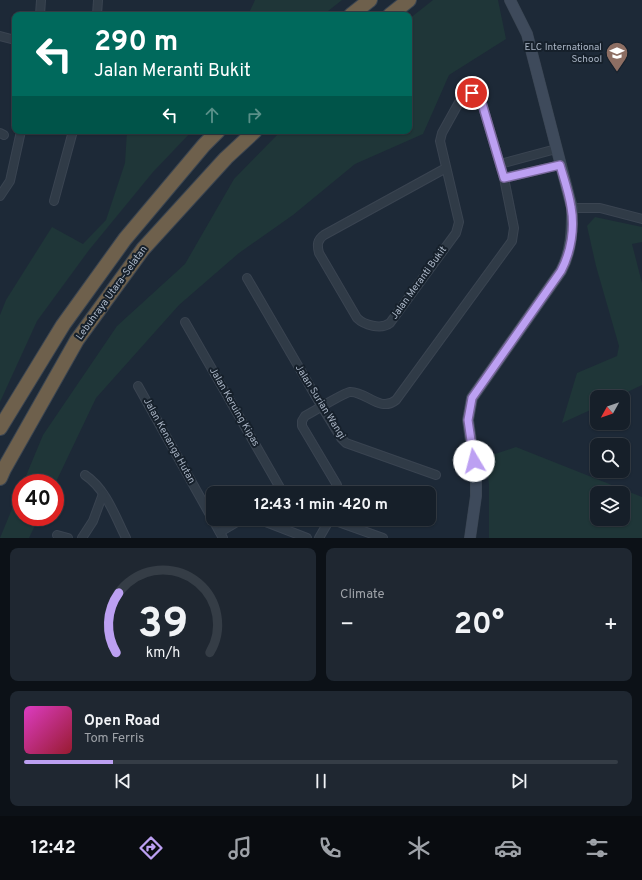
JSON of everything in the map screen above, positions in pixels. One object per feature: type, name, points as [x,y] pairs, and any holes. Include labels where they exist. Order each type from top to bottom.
[{"type":"highway","points":[[355,12],[370,0]]},
{"type":"highway","points":[[394,12],[409,0]]},
{"type":"highway","name":"Lebuhraya Utara–Selatan","points":[[0,428],[63,325],[125,239],[215,134]]},
{"type":"highway","name":"Lebuhraya Utara–Selatan","points":[[0,478],[77,340],[144,249],[226,158],[252,134]]},
{"type":"street","points":[[40,12],[41,0]]},
{"type":"street","points":[[97,12],[98,0]]},
{"type":"street","points":[[470,538],[476,496],[476,477],[468,420],[472,398],[561,271],[567,259],[572,233],[572,208],[527,34],[510,0]]},
{"type":"street","points":[[0,36],[12,39]]},
{"type":"street","name":"Jalan Meranti Bukit","points":[[337,486],[302,426],[302,421],[305,416],[346,393],[351,392],[383,404],[392,403],[396,400],[512,241],[514,228],[504,178],[481,100],[477,95],[472,93],[462,97],[442,133],[440,141],[460,222],[456,233],[390,323],[382,326],[363,324],[356,318],[319,252],[317,243],[320,238],[446,168]]},
{"type":"street","points":[[0,196],[10,181],[20,134]]},
{"type":"street","points":[[54,201],[72,134]]},
{"type":"street","points":[[500,164],[556,149]]},
{"type":"street","points":[[504,178],[560,165]]},
{"type":"street","points":[[572,208],[600,208],[642,219]]},
{"type":"street","name":"Jalan Surian Wangi","points":[[247,278],[341,438],[346,443],[436,475]]},
{"type":"street","name":"Jalan Keruing Kipas","points":[[186,322],[279,486]]},
{"type":"street","name":"Jalan Kenanga Hutan","points":[[138,386],[222,535]]},
{"type":"street","points":[[85,475],[93,481],[103,494],[126,538]]},
{"type":"street","points":[[82,538],[92,521],[103,494]]},
{"type":"street","points":[[222,535],[233,526]]},
{"type":"street","points":[[276,526],[306,538]]},
{"type":"street","points":[[319,538],[326,526]]},
{"type":"street","points":[[350,526],[383,538]]},
{"type":"street","points":[[57,535],[68,538]]},
{"type":"green space","points":[[255,0],[342,0],[327,12],[249,12]]},
{"type":"green space","points":[[433,0],[498,0],[506,39],[449,75],[423,134],[355,164],[293,215],[239,253],[179,305],[96,398],[60,474],[27,474],[43,435],[117,326],[185,264],[234,179],[278,134],[412,134],[412,17]]},
{"type":"green space","points":[[127,134],[189,134],[153,172],[89,250],[37,321],[0,402],[0,315],[6,300],[52,227],[83,244],[106,220],[125,163]]},
{"type":"green space","points":[[595,217],[642,227],[642,242],[632,244],[642,283],[642,385],[630,391],[590,390],[590,410],[562,423],[577,373],[617,356],[619,346],[596,266],[587,226]]},
{"type":"green space","points":[[516,447],[590,476],[590,478],[594,478],[614,486],[590,486],[590,526],[630,526],[630,492],[642,497],[642,538],[489,538],[489,485],[486,457]]},
{"type":"green space","points":[[12,509],[12,526],[35,526],[29,538],[0,538]]},
{"type":"place","name":"ELC International School","points":[[617,72]]},
{"type":"route","points":[[472,93],[477,95],[481,100],[504,178],[560,165],[572,208],[572,233],[567,259],[561,271],[472,398],[468,420],[474,461]]}]
